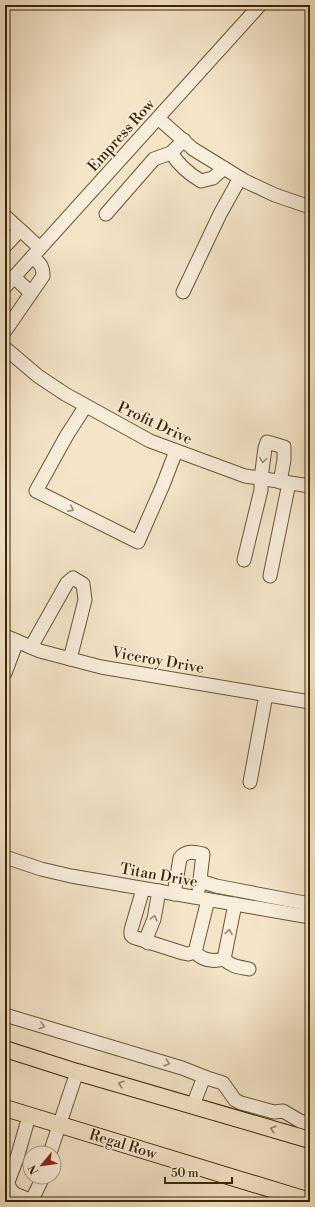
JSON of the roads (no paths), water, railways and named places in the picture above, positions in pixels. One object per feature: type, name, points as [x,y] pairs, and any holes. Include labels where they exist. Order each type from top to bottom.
[{"type":"main road","points":[[5,1049],[77,1072],[310,1140]]},
{"type":"main road","name":"Regal Row","points":[[5,1108],[310,1201]]},
{"type":"street","name":"Empress Row","points":[[5,287],[260,5]]},
{"type":"street","points":[[158,118],[193,149],[240,178],[258,188],[310,207]]},
{"type":"street","points":[[106,214],[154,159],[171,154],[184,140]]},
{"type":"street","points":[[171,154],[178,164],[201,181],[213,178],[224,168]]},
{"type":"street","points":[[183,292],[220,214],[240,178]]},
{"type":"street","points":[[5,216],[20,230],[36,252],[43,269],[43,276],[5,332]]},
{"type":"street","points":[[5,246],[20,230]]},
{"type":"street","points":[[14,277],[31,293]]},
{"type":"street","name":"Profit Drive","points":[[5,348],[38,376],[64,394],[85,407],[150,441],[245,476],[310,486]]},
{"type":"street","points":[[85,407],[67,435],[36,491],[138,542],[176,451]]},
{"type":"street","points":[[244,560],[261,490],[261,478],[267,442],[284,447],[284,482],[270,576]]},
{"type":"street","points":[[31,647],[67,583],[73,578],[83,584],[85,600],[70,659]]},
{"type":"street","points":[[5,673],[11,638]]},
{"type":"street","name":"Viceroy Drive","points":[[11,638],[40,651],[101,666],[310,702]]},
{"type":"street","points":[[250,782],[266,694]]},
{"type":"street","points":[[174,894],[182,854],[192,852],[203,854],[200,881],[203,899],[195,952]]},
{"type":"street","name":"Titan Drive","points":[[5,857],[71,876],[310,917]]},
{"type":"street","points":[[200,881],[216,886],[310,904]]},
{"type":"street","points":[[143,889],[131,930],[131,935],[148,943],[183,954],[195,952]]},
{"type":"street","points":[[148,943],[146,939],[154,919],[159,891]]},
{"type":"street","points":[[224,959],[235,904]]},
{"type":"street","points":[[195,952],[200,957],[210,961],[224,959]]},
{"type":"street","points":[[224,959],[234,967],[249,968]]},
{"type":"street","points":[[5,1015],[182,1068],[223,1083],[235,1100],[241,1103],[274,1112],[283,1111],[300,1121],[310,1124]]},
{"type":"street","points":[[53,1145],[77,1072]]},
{"type":"street","points":[[192,1105],[204,1077]]},
{"type":"street","points":[[29,1116],[17,1158],[8,1182],[10,1189],[15,1194],[32,1201],[39,1185]]}]
